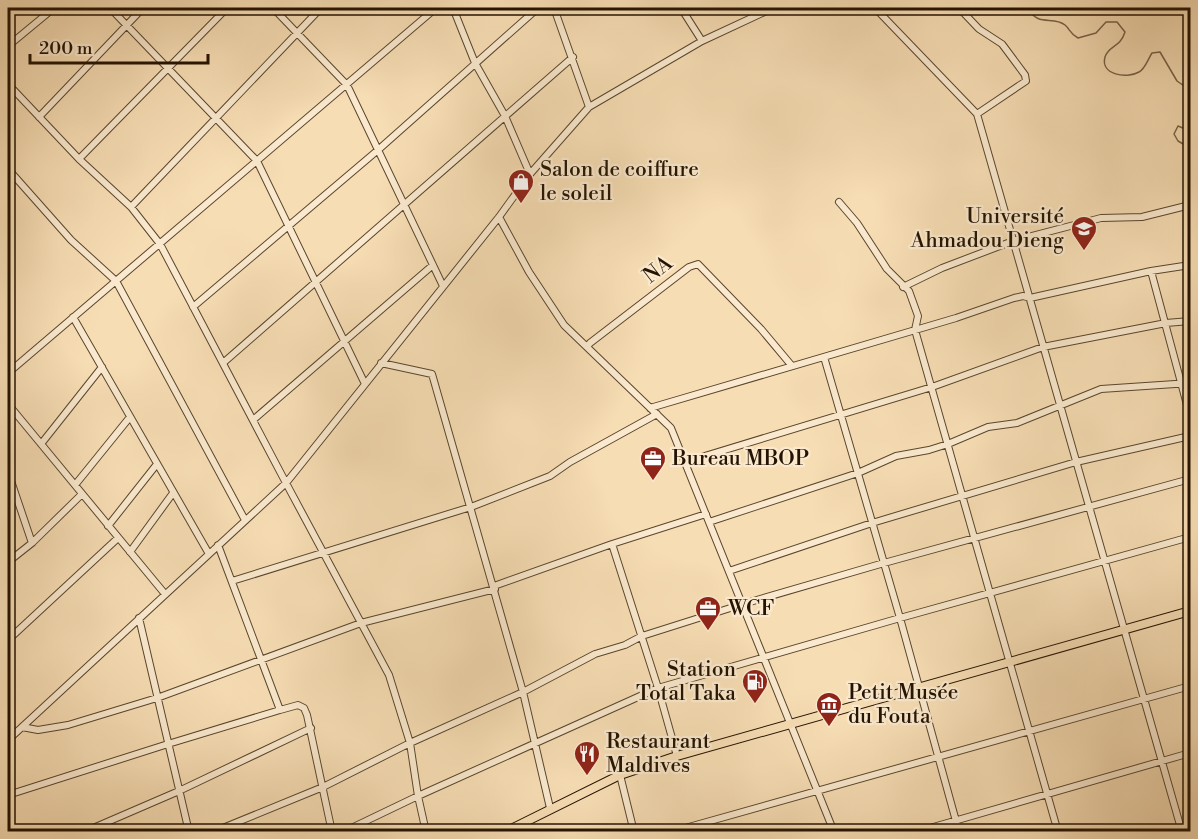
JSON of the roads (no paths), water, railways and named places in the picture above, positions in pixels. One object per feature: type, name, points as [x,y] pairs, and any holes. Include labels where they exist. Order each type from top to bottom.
[{"type":"highway","points":[[505,831],[620,775],[677,756],[1191,610]]},
{"type":"street","points":[[8,46],[54,8]]},
{"type":"street","points":[[110,8],[257,161],[365,384]]},
{"type":"street","points":[[39,117],[143,8]]},
{"type":"street","points":[[79,159],[227,8]]},
{"type":"street","points":[[273,8],[347,85],[443,286]]},
{"type":"street","points":[[131,207],[321,8]]},
{"type":"street","points":[[8,373],[436,8]]},
{"type":"street","points":[[453,8],[475,63],[505,116],[530,174]]},
{"type":"street","points":[[193,307],[378,150],[538,8]]},
{"type":"street","points":[[554,8],[589,107]]},
{"type":"street","points":[[681,8],[702,41]]},
{"type":"street","points":[[8,740],[286,483],[499,217],[530,174],[589,107],[702,41],[773,8]]},
{"type":"street","points":[[876,8],[977,114],[1182,830]]},
{"type":"street","points":[[959,8],[980,29],[1002,44],[1025,75],[1026,81],[977,114]]},
{"type":"street","points":[[223,363],[573,57]]},
{"type":"street","points":[[8,84],[79,159],[131,207],[160,244],[390,675],[410,743],[426,831]]},
{"type":"street","points":[[8,169],[71,240],[116,280],[245,520]]},
{"type":"street","points":[[839,202],[878,252],[887,269],[909,291],[918,316],[915,330],[1058,831]]},
{"type":"street","points":[[903,287],[942,268],[1013,241],[1101,218],[1142,217],[1191,206]]},
{"type":"street","points":[[499,217],[529,272],[564,325],[671,428],[834,831]]},
{"type":"street","name":"NA","points":[[587,347],[689,267],[698,264],[761,329],[792,366]]},
{"type":"street","points":[[253,420],[433,265]]},
{"type":"street","points":[[650,408],[915,330],[1014,298],[1023,296],[1030,298],[1150,271],[1191,265]]},
{"type":"street","points":[[1150,271],[1191,416]]},
{"type":"street","points":[[74,317],[208,555]]},
{"type":"street","points":[[685,462],[932,387],[1043,347],[1166,323],[1191,321]]},
{"type":"street","points":[[824,357],[959,831]]},
{"type":"street","points":[[381,363],[432,374],[495,587],[523,692],[550,808]]},
{"type":"street","points":[[41,444],[102,367]]},
{"type":"street","points":[[709,522],[858,473],[896,456],[929,450],[988,427],[1017,423],[1101,389],[1191,383]]},
{"type":"street","points":[[8,404],[165,594]]},
{"type":"street","points":[[232,582],[471,507],[550,476],[570,462],[657,414]]},
{"type":"street","points":[[75,485],[130,417]]},
{"type":"street","points":[[729,571],[872,523],[1076,462],[1191,436]]},
{"type":"street","points":[[108,526],[157,464]]},
{"type":"street","points":[[8,472],[32,543]]},
{"type":"street","points":[[213,831],[323,787],[410,743],[523,692],[595,654],[625,645],[642,636],[884,563],[1191,479]]},
{"type":"street","points":[[130,552],[173,493]]},
{"type":"street","points":[[8,562],[32,543],[82,494]]},
{"type":"street","points":[[22,727],[39,730],[68,725],[158,698],[361,623],[495,587],[612,544],[706,514]]},
{"type":"street","points":[[343,831],[658,688],[1191,537]]},
{"type":"street","points":[[8,640],[118,538]]},
{"type":"street","points":[[612,544],[677,756]]},
{"type":"street","points":[[218,545],[280,711]]},
{"type":"street","points":[[140,618],[189,831]]},
{"type":"street","points":[[671,831],[818,792],[1191,686]]},
{"type":"street","points":[[8,795],[298,705],[304,708],[311,728],[332,831]]},
{"type":"street","points":[[84,831],[179,791],[311,728]]},
{"type":"street","points":[[916,831],[1191,753]]},
{"type":"street","points":[[620,775],[634,831]]},
{"type":"street","points":[[1172,831],[1191,826]]},
{"type":"waterway","points":[[1028,8],[1036,18],[1060,22],[1078,38],[1096,33],[1106,22],[1117,22],[1125,32],[1105,57],[1105,63],[1110,72],[1122,75],[1134,74],[1143,69],[1152,53],[1160,52],[1177,81],[1190,90]]},
{"type":"waterway","points":[[1190,131],[1178,126],[1174,134],[1178,141],[1190,148]]},
{"type":"place","name":"Salon de coiffure le soleil","points":[[521,205]]},
{"type":"place","name":"Université Ahmadou Dieng","points":[[1084,252]]},
{"type":"place","name":"Bureau MBOP","points":[[653,482]]},
{"type":"place","name":"WCF","points":[[708,632]]},
{"type":"place","name":"Station Total Taka","points":[[755,705]]},
{"type":"place","name":"Petit Musée du Fouta","points":[[829,728]]},
{"type":"place","name":"Restaurant Maldives","points":[[587,777]]}]
